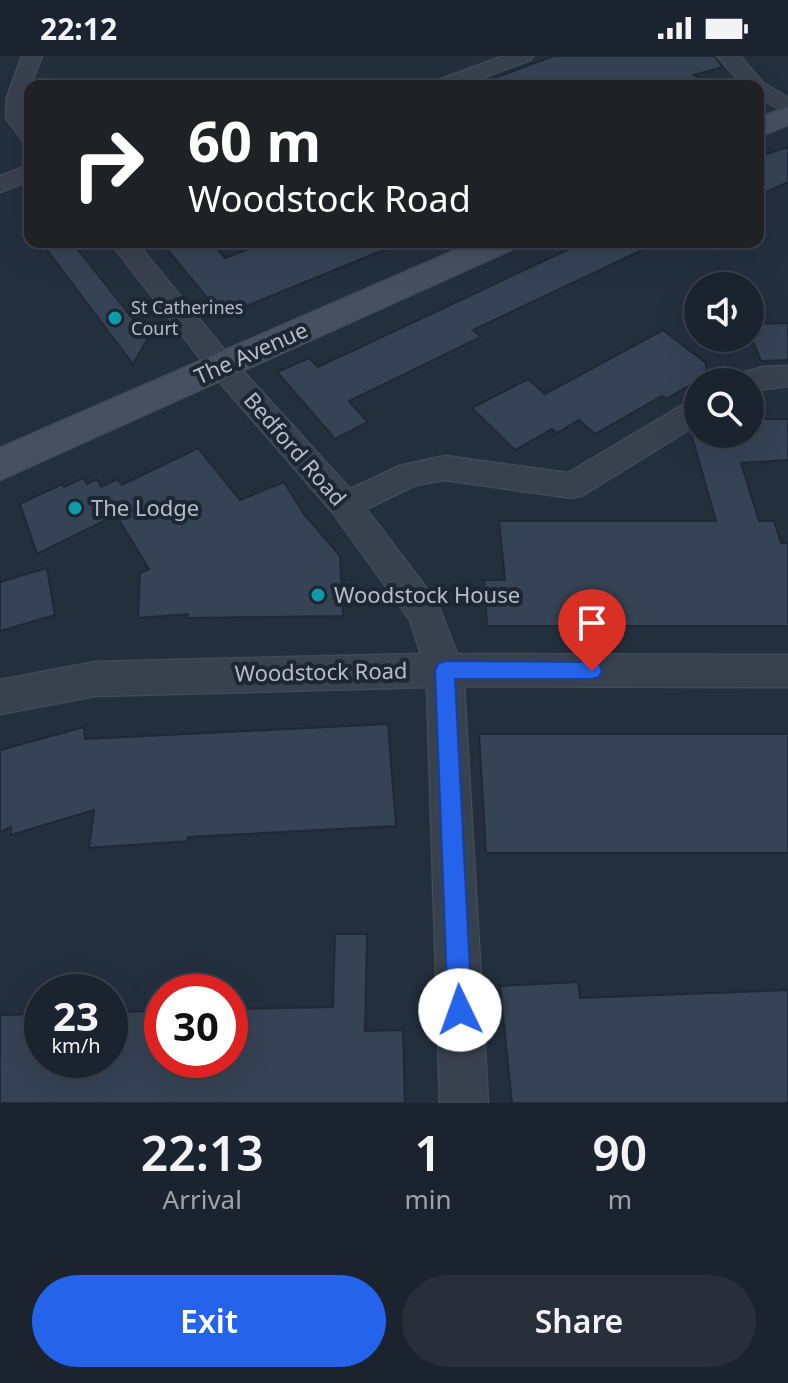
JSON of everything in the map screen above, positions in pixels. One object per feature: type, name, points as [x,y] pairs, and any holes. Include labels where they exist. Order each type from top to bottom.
[{"type":"main road","points":[[764,125],[788,115]]},
{"type":"main road","name":"The Avenue","points":[[0,465],[488,248]]},
{"type":"street","points":[[24,127],[9,99],[32,56]]},
{"type":"street","points":[[457,80],[523,56]]},
{"type":"street","points":[[727,56],[751,80]]},
{"type":"street","points":[[764,92],[788,108]]},
{"type":"street","points":[[0,185],[24,175]]},
{"type":"street","name":"Bedford Road","points":[[128,248],[222,366],[345,505],[425,613],[445,670],[464,1103]]},
{"type":"street","points":[[764,377],[788,376]]},
{"type":"street","points":[[345,505],[410,474],[445,468],[572,486],[684,418]]},
{"type":"street","name":"Woodstock Road","points":[[0,697],[95,679],[445,670],[788,671]]},
{"type":"building","points":[[554,56],[714,56],[723,67],[694,75],[703,80],[489,80]]},
{"type":"building","points":[[788,147],[788,182],[764,193],[764,155]]},
{"type":"building","points":[[45,248],[77,248],[148,338],[133,364]]},
{"type":"building","points":[[166,248],[216,248],[225,258],[251,248],[388,248],[222,316]]},
{"type":"building","points":[[571,248],[646,248],[473,330],[481,337],[349,401],[368,422],[335,439],[277,372],[309,358],[318,367]]},
{"type":"building","points":[[788,323],[788,360],[761,361],[757,352],[764,352],[764,324]]},
{"type":"building","points":[[663,330],[684,346],[684,352],[692,352],[706,363],[706,368],[684,368],[684,389],[666,399],[662,396],[595,434],[579,420],[557,433],[552,429],[515,450],[472,408],[528,379],[545,394]]},
{"type":"building","points":[[764,419],[788,419],[788,460],[741,463],[759,521],[774,521],[781,543],[788,543],[788,626],[487,626],[484,580],[505,580],[499,521],[716,521],[695,448],[764,448]]},
{"type":"building","points":[[198,448],[240,500],[284,482],[304,514],[340,556],[343,616],[187,618],[188,614],[138,618],[140,573],[149,569],[116,515],[37,554],[20,504],[62,484],[64,487],[83,478],[87,484],[97,479],[101,487],[117,479],[122,485]]},
{"type":"building","points":[[47,568],[55,615],[0,631],[0,582]]},
{"type":"building","points":[[388,724],[396,826],[188,837],[188,841],[89,848],[94,810],[11,835],[11,827],[0,832],[0,750],[84,727],[85,739]]},
{"type":"building","points":[[479,734],[788,734],[788,853],[486,853]]},
{"type":"building","points":[[335,934],[367,934],[365,1031],[403,1030],[405,1103],[0,1103],[0,1015],[24,1014],[24,1078],[128,1078],[128,1012],[144,1011],[144,1078],[248,1078],[248,1009],[333,1007]]},
{"type":"building","points":[[578,982],[580,998],[788,990],[788,1103],[512,1103],[500,986]]},
{"type":"place","name":"St Catherines Court","points":[[115,318]]},
{"type":"place","name":"The Lodge","points":[[75,508]]},
{"type":"place","name":"Woodstock House","points":[[318,595]]},
{"type":"route","points":[[460,1010],[445,670],[592,671]]}]
